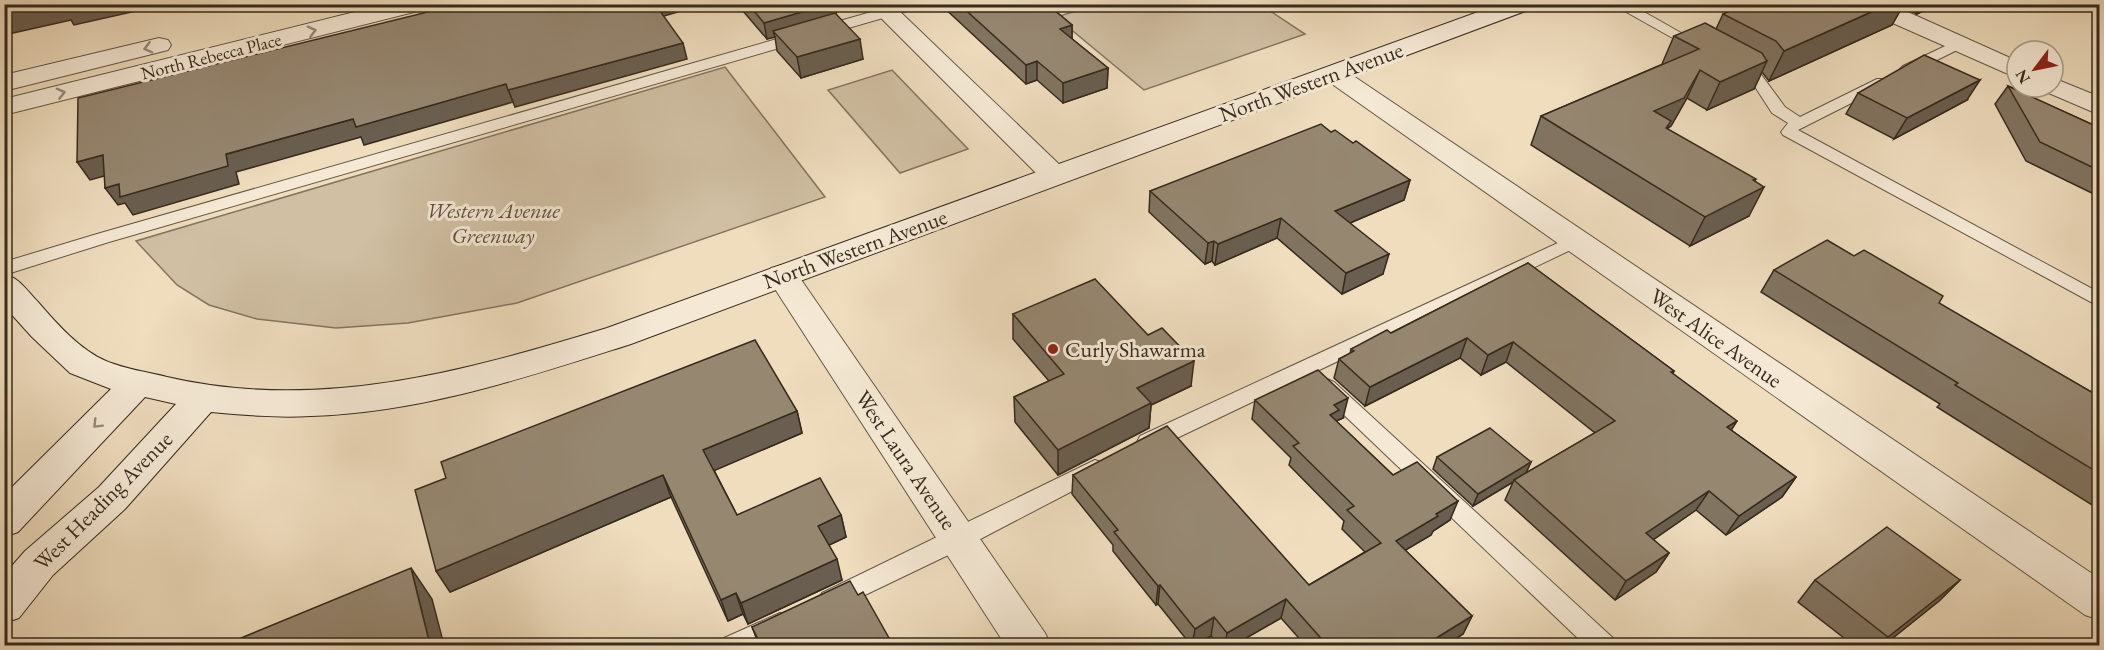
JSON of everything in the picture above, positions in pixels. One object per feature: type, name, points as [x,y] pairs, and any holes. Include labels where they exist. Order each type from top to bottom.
[{"type":"street","name":"North Rebecca Place","points":[[4,83],[327,4]]},
{"type":"street","name":"North Rebecca Place","points":[[4,107],[418,4]]},
{"type":"street","name":"North Western Avenue","points":[[4,284],[22,308],[87,367],[170,390],[261,404],[323,403],[387,398],[465,382],[618,336],[1523,4]]},
{"type":"street","points":[[1869,4],[2005,65]]},
{"type":"street","points":[[883,9],[1054,175]]},
{"type":"street","name":"West Alice Avenue","points":[[1334,74],[2100,602]]},
{"type":"street","points":[[2065,91],[2100,107]]},
{"type":"street","name":"West Laura Avenue","points":[[782,275],[1030,645]]},
{"type":"street","points":[[4,521],[170,390]]},
{"type":"street","name":"West Heading Avenue","points":[[4,605],[39,563],[112,498],[170,390]]},
{"type":"lane","points":[[4,269],[883,9],[916,4]]},
{"type":"lane","points":[[1619,4],[1755,76],[1775,102],[1778,110],[1800,123]]},
{"type":"lane","points":[[1958,44],[1792,127],[1789,132],[2100,301]]},
{"type":"lane","points":[[733,645],[959,539],[1121,456],[1575,241]]},
{"type":"lane","points":[[1307,368],[1604,645]]},
{"type":"green space","points":[[1096,5],[1261,5],[1305,34],[1144,90],[1056,17]]},
{"type":"green space","name":"Western Avenue Greenway","points":[[725,67],[825,197],[517,303],[408,323],[336,328],[257,319],[209,305],[177,285],[136,241]]},
{"type":"green space","points":[[892,70],[968,149],[900,173],[828,90]]},
{"type":"building","points":[[4,4],[39,4],[4,12]]},
{"type":"building","points":[[460,4],[655,4],[683,43],[508,90],[506,84],[356,127],[353,119],[226,154],[228,166],[120,197],[119,184],[105,188],[103,155],[77,162],[78,98]]},
{"type":"building","points":[[748,4],[829,4],[764,23]]},
{"type":"building","points":[[959,4],[1047,4],[1072,25],[1060,29],[1108,68],[1063,83],[1037,61],[1026,65]]},
{"type":"building","points":[[1745,4],[1889,4],[1784,51],[1776,41],[1723,14]]},
{"type":"building","points":[[835,13],[860,39],[797,57],[773,31]]},
{"type":"building","points":[[1705,23],[1762,53],[1767,61],[1720,82],[1700,70],[1684,98],[1654,111],[1671,121],[1666,128],[1756,179],[1753,180],[1764,187],[1705,217],[1541,116],[1699,49],[1674,36]]},
{"type":"building","points":[[1924,55],[1980,80],[1907,118],[1858,93]]},
{"type":"building","points":[[2015,99],[2036,99],[2100,128],[2100,171],[2040,142]]},
{"type":"building","points":[[1321,124],[1331,132],[1335,130],[1353,143],[1356,141],[1410,180],[1335,211],[1389,254],[1346,273],[1281,218],[1218,244],[1214,241],[1208,243],[1150,191]]},
{"type":"building","points":[[1827,240],[1854,256],[1864,250],[1943,296],[1939,303],[2100,397],[2100,474],[1955,385],[1958,383],[1774,270]]},
{"type":"building","points":[[1528,263],[1674,371],[1671,372],[1737,421],[1727,427],[1796,477],[1739,516],[1709,491],[1646,533],[1669,553],[1626,581],[1514,480],[1615,421],[1513,342],[1488,355],[1467,338],[1370,387],[1339,359],[1354,351],[1351,349],[1387,330],[1391,333]]},
{"type":"building","points":[[1095,279],[1148,335],[1162,328],[1194,361],[1137,388],[1151,403],[1058,450],[1014,397],[1064,374],[1013,314]]},
{"type":"building","points":[[755,340],[797,411],[703,450],[737,515],[820,478],[841,515],[818,526],[837,559],[741,603],[736,593],[721,600],[663,475],[436,571],[415,490],[446,478],[441,462]]},
{"type":"building","points":[[1318,370],[1348,398],[1334,405],[1339,410],[1330,415],[1393,475],[1417,462],[1458,501],[1396,541],[1472,616],[1425,645],[1327,645],[1286,599],[1227,633],[1214,617],[1195,629],[1114,532],[1118,530],[1073,475],[1167,426],[1309,585],[1381,543],[1347,510],[1354,506],[1293,446],[1299,443],[1255,400]]},
{"type":"building","points":[[1490,428],[1531,462],[1478,494],[1437,457]]},
{"type":"building","points":[[1887,527],[1960,580],[1888,637],[1815,580]]},
{"type":"building","points":[[411,568],[430,645],[224,645]]},
{"type":"building","points":[[850,581],[858,595],[863,592],[893,645],[761,645],[752,627]]},
{"type":"place","name":"Curly Shawarma","points":[[1053,349]]}]
